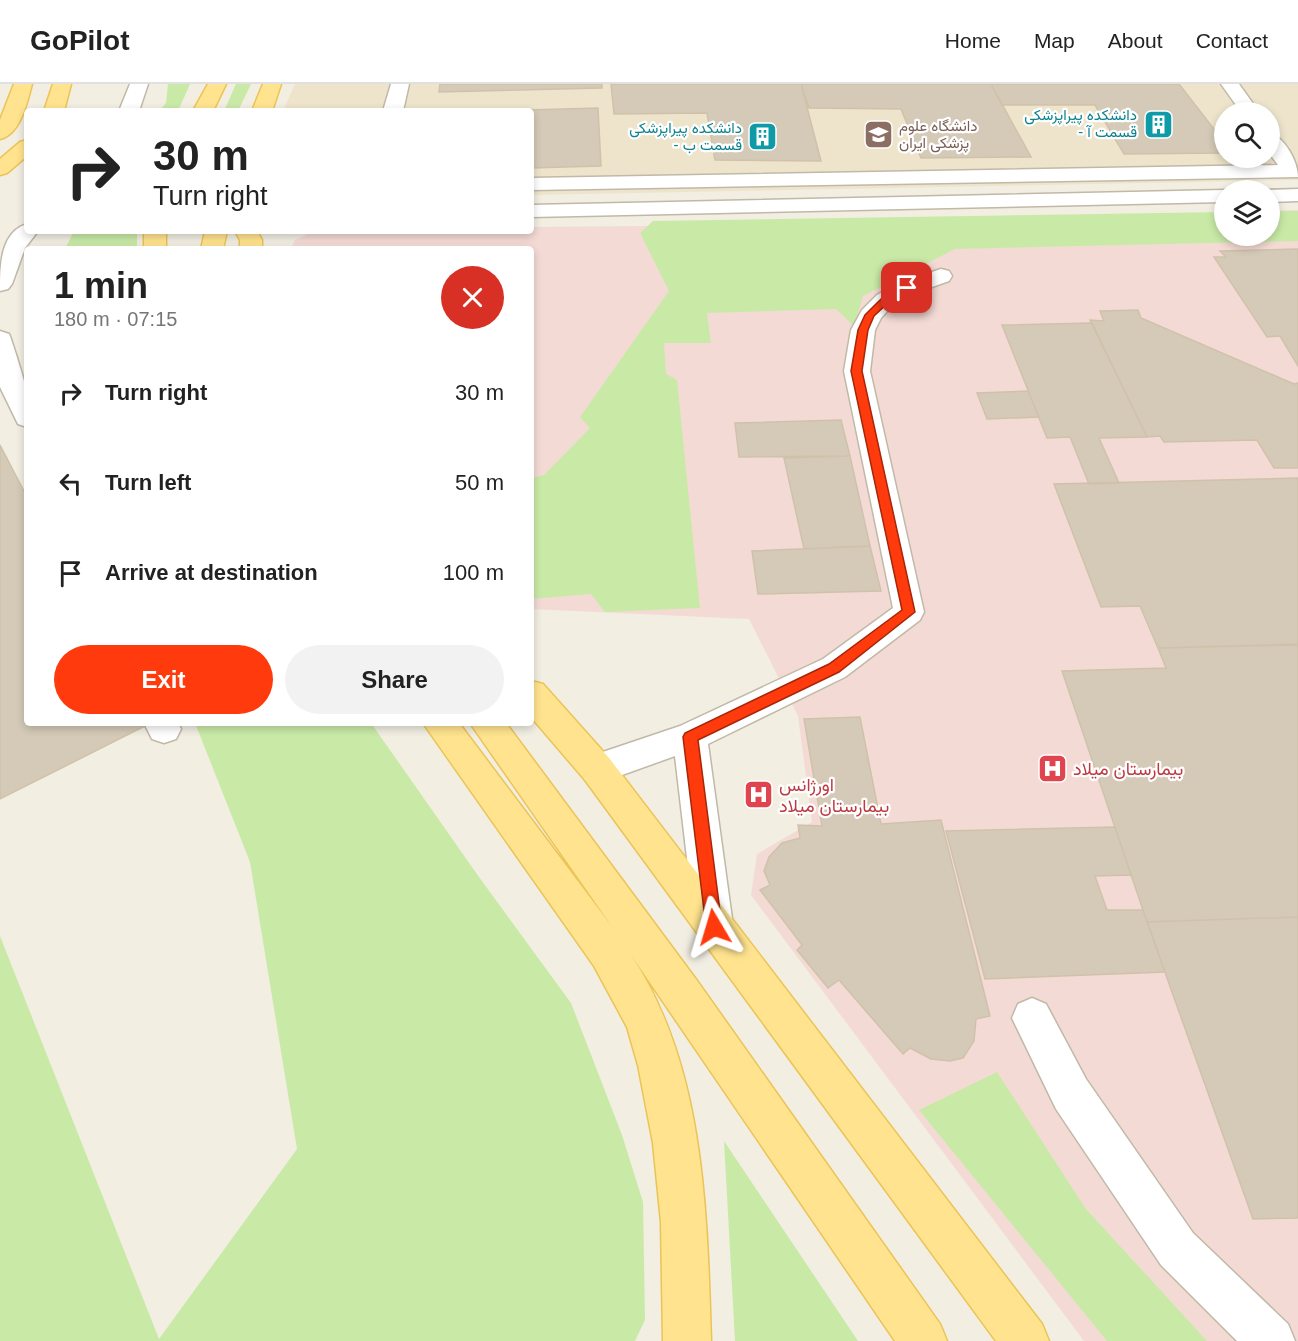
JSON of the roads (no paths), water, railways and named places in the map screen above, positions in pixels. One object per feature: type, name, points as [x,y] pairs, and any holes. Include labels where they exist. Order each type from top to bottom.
[{"type":"main road","points":[[0,133],[12,117],[23,84]]},
{"type":"main road","points":[[55,108],[62,84]]},
{"type":"main road","points":[[205,108],[217,84]]},
{"type":"main road","points":[[263,108],[272,84]]},
{"type":"main road","points":[[0,169],[24,149]]},
{"type":"main road","points":[[534,697],[597,769],[1025,1341]]},
{"type":"main road","points":[[442,726],[620,972],[646,1026],[666,1090],[675,1141],[685,1232],[687,1341]]},
{"type":"main road","points":[[490,726],[684,996],[923,1341]]},
{"type":"lane","points":[[130,108],[139,84]]},
{"type":"lane","points":[[394,108],[400,84]]},
{"type":"lane","points":[[1230,84],[1243,102]]},
{"type":"lane","points":[[1280,153],[1295,171]]},
{"type":"lane","points":[[534,184],[1295,171]]},
{"type":"lane","points":[[1280,196],[1298,195]]},
{"type":"lane","points":[[534,211],[1214,196]]},
{"type":"lane","points":[[0,284],[14,246],[24,234]]},
{"type":"lane","points":[[597,769],[690,737],[834,668],[909,612],[857,371],[863,330],[870,315],[885,300],[907,288],[940,276]]},
{"type":"lane","points":[[0,339],[6,374],[24,412]]},
{"type":"lane","points":[[690,737],[714,927]]},
{"type":"lane","points":[[1032,1018],[1071,1094],[1177,1250],[1271,1341]]},
{"type":"place","name":"دانشکده پیراپزشکی - قسمت آ","points":[[1158,124]]},
{"type":"place","name":"دانشگاه علوم پزشکی ایران","points":[[878,135]]},
{"type":"place","name":"دانشکده پیراپزشکی - قسمت ب","points":[[763,137]]},
{"type":"place","name":"بیمارستان میلاد","points":[[1052,769]]},
{"type":"place","name":"اورژانس بیمارستان میلاد","points":[[758,795]]}]
